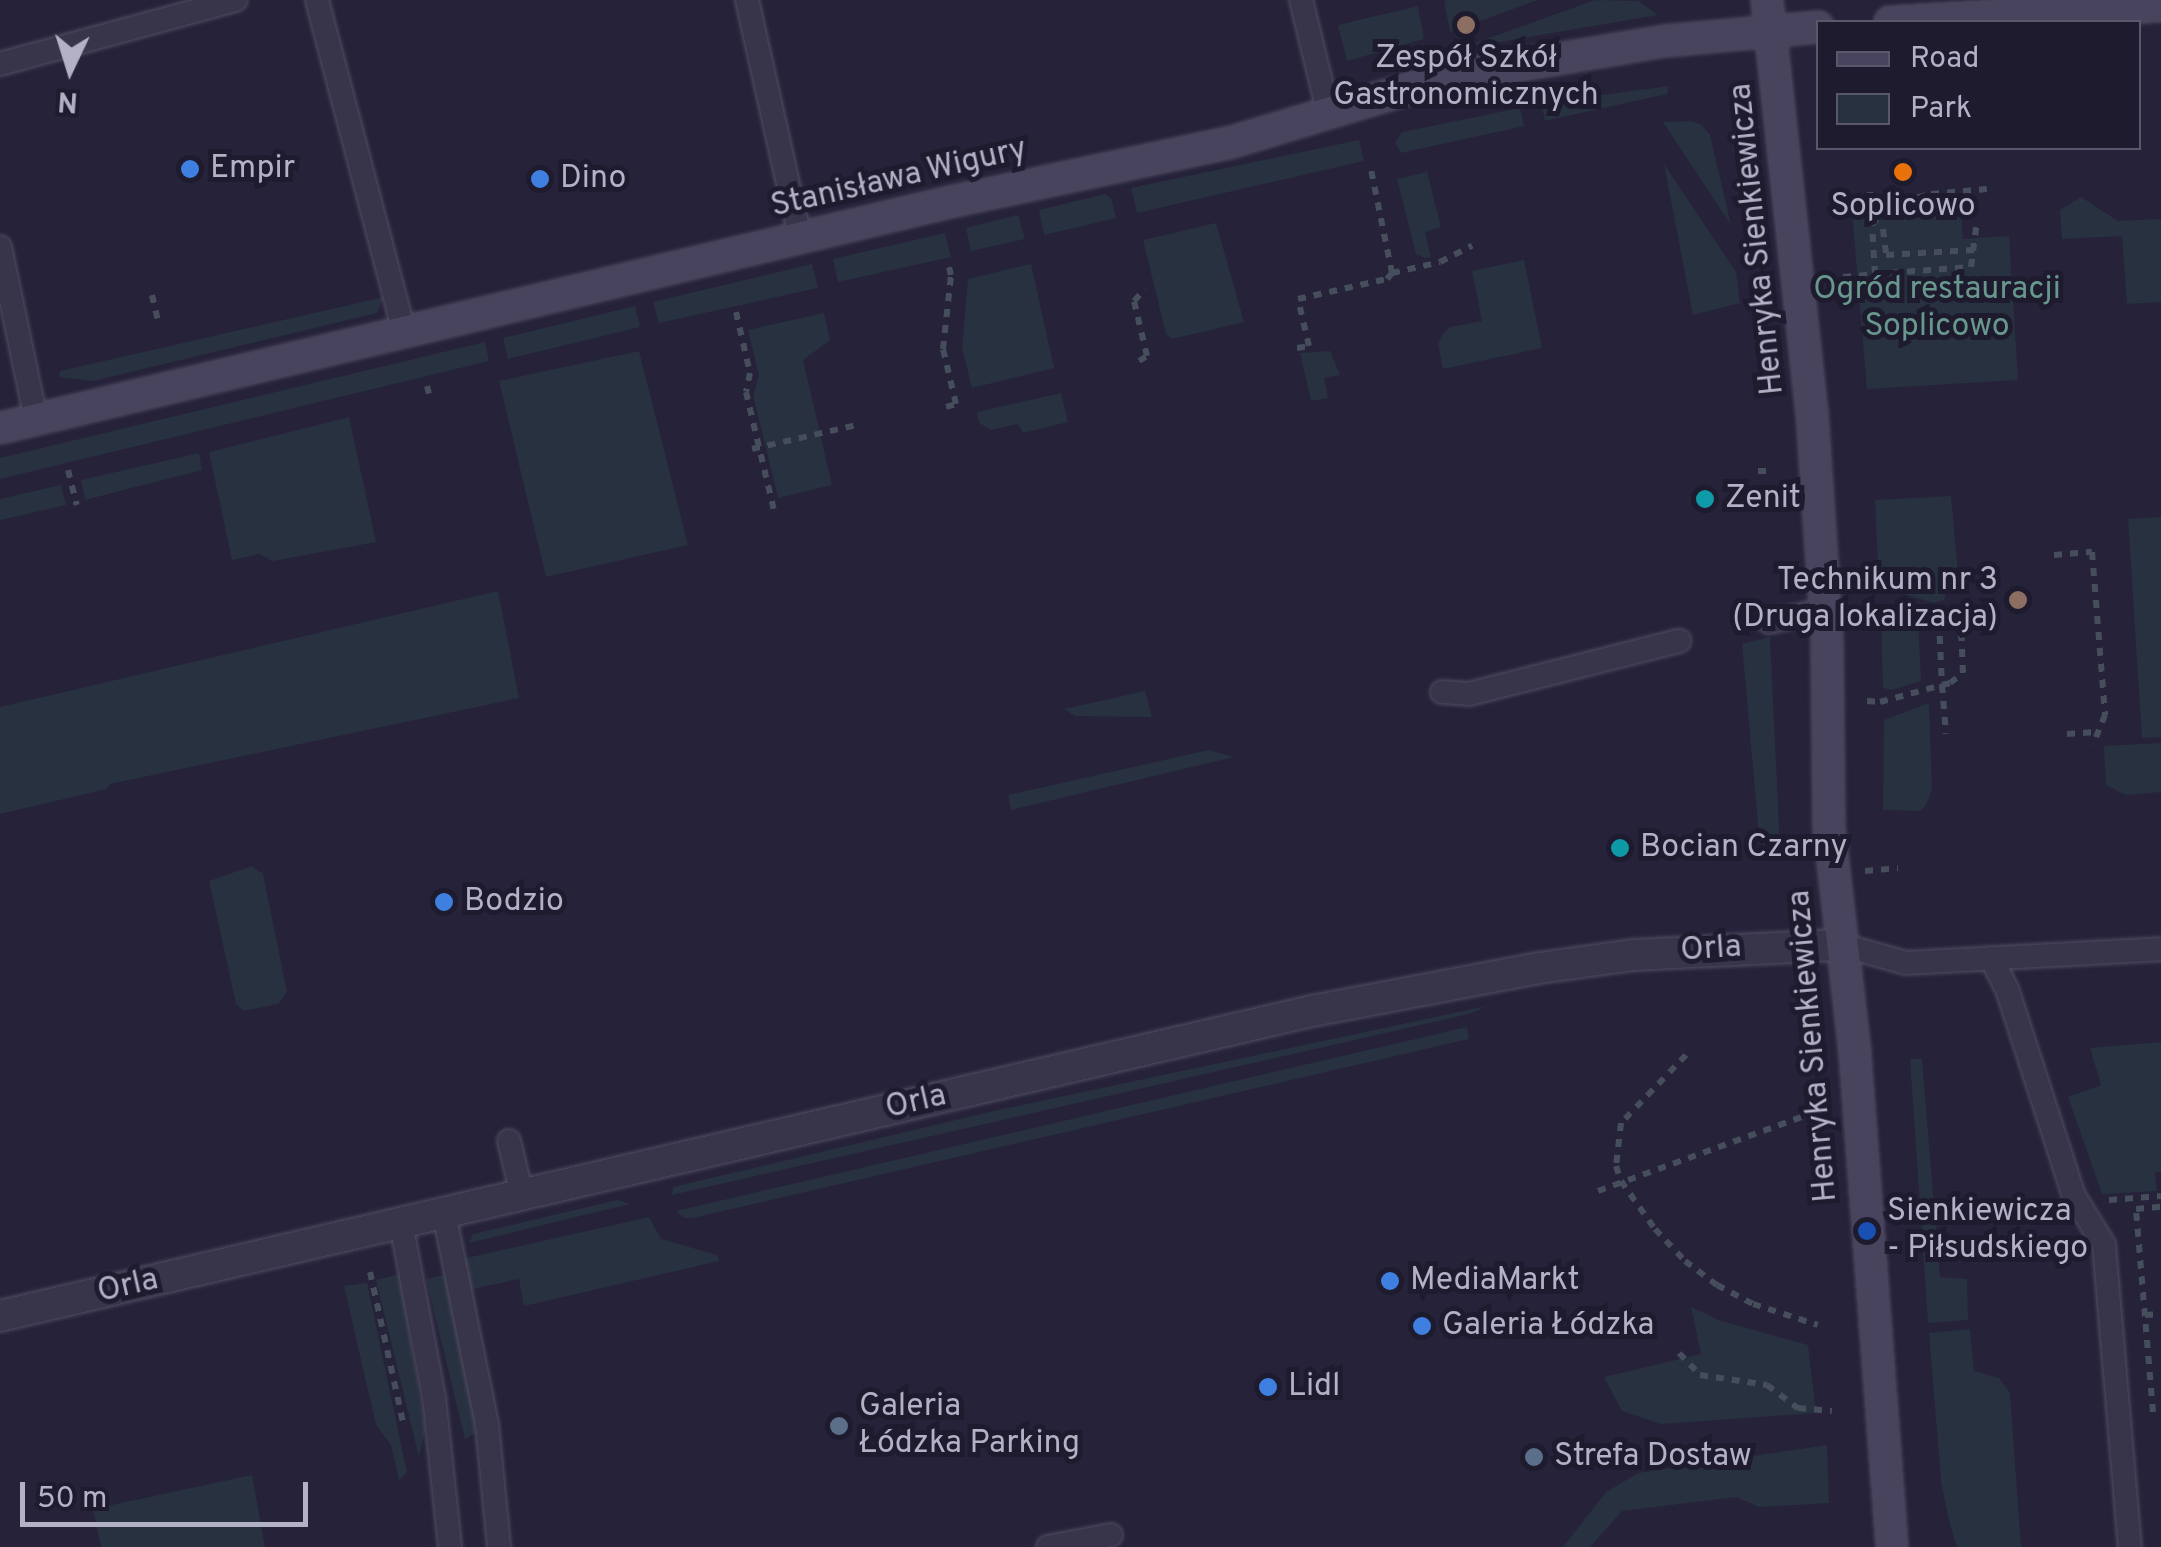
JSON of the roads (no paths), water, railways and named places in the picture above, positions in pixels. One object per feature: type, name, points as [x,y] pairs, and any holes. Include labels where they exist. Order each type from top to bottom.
[{"type":"street","points":[[1924,20],[2161,6]]},
{"type":"street","name":"Stanisława Wigury","points":[[0,428],[800,238],[1232,142],[1328,111],[1494,69],[1664,40],[1769,15],[1816,27]]},
{"type":"street","name":"Henryka Sienkiewicza","points":[[1769,15],[1812,412],[1825,610],[1829,828],[1854,1054],[1892,1547]]},
{"type":"street","name":"Orla","points":[[0,1316],[1264,1022],[1458,982],[1648,954],[1842,945]]},
{"type":"lane","points":[[0,64],[236,0]]},
{"type":"lane","points":[[318,0],[404,331]]},
{"type":"lane","points":[[747,0],[800,238]]},
{"type":"lane","points":[[1300,0],[1328,111]]},
{"type":"lane","points":[[0,247],[36,420]]},
{"type":"lane","points":[[1769,622],[1825,610]]},
{"type":"lane","points":[[1442,692],[1468,694],[1679,641]]},
{"type":"lane","points":[[1842,945],[1906,963],[2161,948]]},
{"type":"lane","points":[[1991,958],[2007,988],[2074,1196],[2104,1244],[2130,1547]]},
{"type":"lane","points":[[509,1141],[522,1195]]},
{"type":"lane","points":[[444,1213],[488,1424],[499,1547]]},
{"type":"lane","points":[[401,1223],[434,1397],[450,1547]]},
{"type":"lane","points":[[1048,1547],[1111,1535]]},
{"type":"place","name":"Zespół Szkół Gastronomicznych","points":[[1466,25]]},
{"type":"place","name":"Empir","points":[[190,169]]},
{"type":"place","name":"Soplicowo","points":[[1903,172]]},
{"type":"place","name":"Dino","points":[[540,179]]},
{"type":"place","name":"Zenit","points":[[1705,499]]},
{"type":"place","name":"Technikum nr 3 (Druga lokalizacja)","points":[[2018,600]]},
{"type":"place","name":"Bocian Czarny","points":[[1620,848]]},
{"type":"place","name":"Bodzio","points":[[444,902]]},
{"type":"place","name":"Sienkiewicza - Piłsudskiego","points":[[1867,1231]]},
{"type":"place","name":"MediaMarkt","points":[[1390,1281]]},
{"type":"place","name":"Galeria Łódzka","points":[[1422,1326]]},
{"type":"place","name":"Lidl","points":[[1268,1387]]},
{"type":"place","name":"Galeria Łódzka Parking","points":[[839,1426]]},
{"type":"place","name":"Strefa Dostaw","points":[[1534,1457]]},
{"type":"park label","name":"Ogród restauracji Soplicowo","points":[[1937,310]]}]
